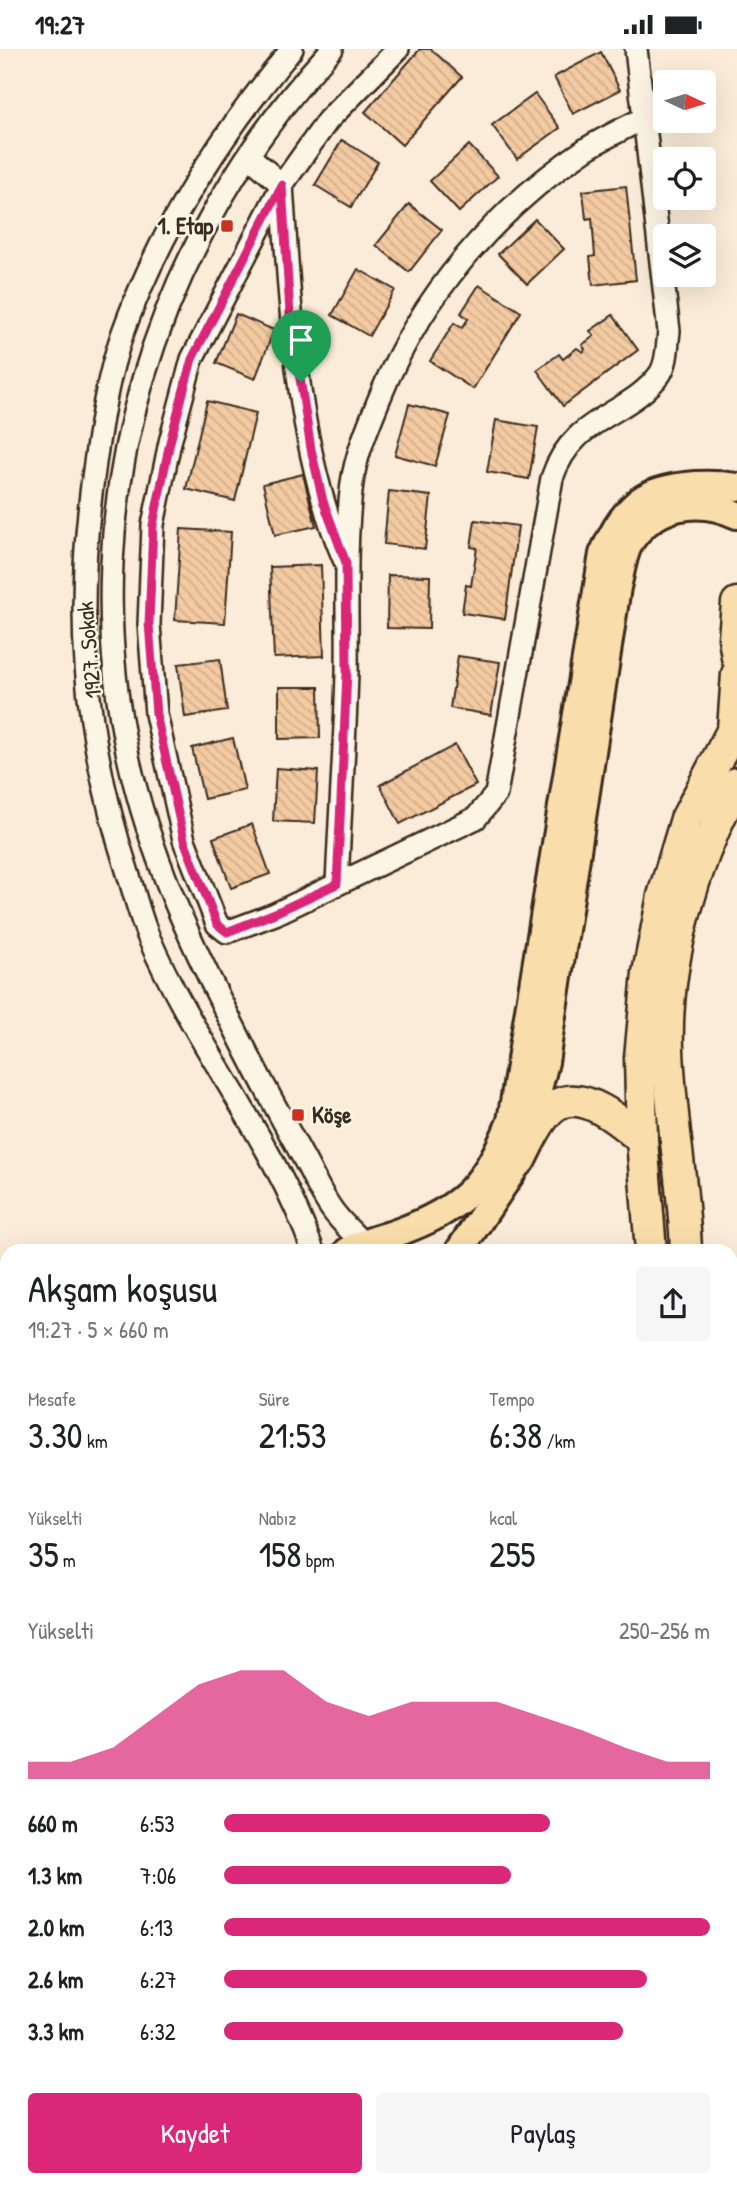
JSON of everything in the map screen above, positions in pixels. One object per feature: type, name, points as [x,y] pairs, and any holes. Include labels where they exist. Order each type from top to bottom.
[{"type":"highway","points":[[737,603],[734,638],[737,657]]},
{"type":"highway","points":[[650,1244],[642,1140],[640,1058],[648,973],[660,909],[686,819],[733,729],[737,674]]},
{"type":"highway","points":[[685,1244],[668,1025],[679,939],[701,862],[737,783]]},
{"type":"highway","points":[[520,1160],[545,1115],[570,1102],[594,1105],[617,1117],[642,1140]]},
{"type":"main road","points":[[367,1244],[418,1225],[452,1208],[477,1185],[495,1160],[511,1121],[603,554],[617,525],[638,501],[660,492],[686,487],[737,487]]},
{"type":"main road","points":[[464,1244],[520,1160],[545,1062],[617,587],[630,541],[653,516],[682,505],[704,505],[737,515]]},
{"type":"street","name":"1927. Sokak","points":[[292,49],[245,106],[175,220],[122,336],[101,418],[87,517],[82,581],[84,663],[104,788],[149,937],[195,1032],[281,1177],[310,1244]]},
{"type":"street","name":"1927. Sokak","points":[[331,49],[281,109],[207,219],[150,349],[133,417],[119,497],[109,591],[114,663],[128,756],[154,845],[191,943],[257,1073],[353,1244]]},
{"type":"street","points":[[398,49],[328,120],[282,185],[192,359],[170,442],[153,538],[149,624],[156,714],[184,840],[217,924],[227,932],[275,913],[476,818],[496,795],[552,478],[558,461],[598,418],[642,393],[661,372],[666,359],[669,331],[642,119],[636,49]]},
{"type":"street","points":[[337,884],[347,673],[346,563],[353,480],[369,424],[394,362],[420,316],[452,271],[491,228],[586,149],[642,119]]},
{"type":"street","points":[[249,156],[282,185],[290,314],[311,449],[323,501],[346,563]]},
{"type":"building","points":[[420,49],[431,49],[462,77],[402,145],[365,112]]},
{"type":"building","points":[[601,52],[620,90],[573,114],[554,77]]},
{"type":"building","points":[[535,94],[560,128],[517,159],[492,125]]},
{"type":"building","points":[[342,140],[378,162],[351,207],[315,185]]},
{"type":"building","points":[[469,145],[498,176],[459,212],[430,181]]},
{"type":"building","points":[[626,186],[636,280],[593,285],[590,257],[595,256],[592,218],[586,219],[583,191]]},
{"type":"building","points":[[409,204],[442,230],[409,272],[376,245]]},
{"type":"building","points":[[535,219],[564,249],[527,284],[498,254]]},
{"type":"building","points":[[358,269],[395,290],[369,336],[332,315]]},
{"type":"building","points":[[479,285],[521,312],[473,389],[430,361],[454,323],[462,328],[468,319],[461,313]]},
{"type":"building","points":[[236,314],[274,330],[255,379],[216,363]]},
{"type":"building","points":[[613,315],[638,350],[563,406],[537,370],[559,354],[563,359],[577,348],[583,352],[585,349],[582,345],[594,336],[590,331]]},
{"type":"building","points":[[207,401],[256,413],[235,501],[186,489]]},
{"type":"building","points":[[409,404],[450,415],[435,466],[395,455]]},
{"type":"building","points":[[496,420],[538,427],[529,479],[487,472]]},
{"type":"building","points":[[303,474],[316,526],[275,535],[263,484]]},
{"type":"building","points":[[389,491],[431,496],[425,549],[384,544]]},
{"type":"building","points":[[475,520],[518,526],[505,619],[462,613],[466,585],[471,586],[477,548],[471,547]]},
{"type":"building","points":[[181,529],[231,532],[225,623],[175,620]]},
{"type":"building","points":[[321,565],[324,656],[274,658],[270,567]]},
{"type":"building","points":[[388,575],[430,576],[429,629],[387,628]]},
{"type":"building","points":[[458,656],[500,662],[491,715],[450,708]]},
{"type":"building","points":[[220,659],[227,711],[185,717],[178,664]]},
{"type":"building","points":[[279,687],[319,687],[320,738],[279,739]]},
{"type":"building","points":[[233,738],[245,790],[204,799],[192,748]]},
{"type":"building","points":[[455,745],[476,785],[400,824],[380,785]]},
{"type":"building","points":[[276,768],[318,771],[315,823],[273,821]]},
{"type":"building","points":[[252,824],[270,874],[231,888],[213,838]]},
{"type":"place","name":"1. Etap","points":[[227,226]]},
{"type":"place","name":"Köşe","points":[[298,1115]]},
{"type":"route","points":[[282,185],[290,314],[301,382],[311,449],[323,501],[346,563],[347,673],[337,884],[227,932],[217,924],[184,840],[156,714],[149,624],[153,525],[170,442],[192,359],[282,185]]}]
